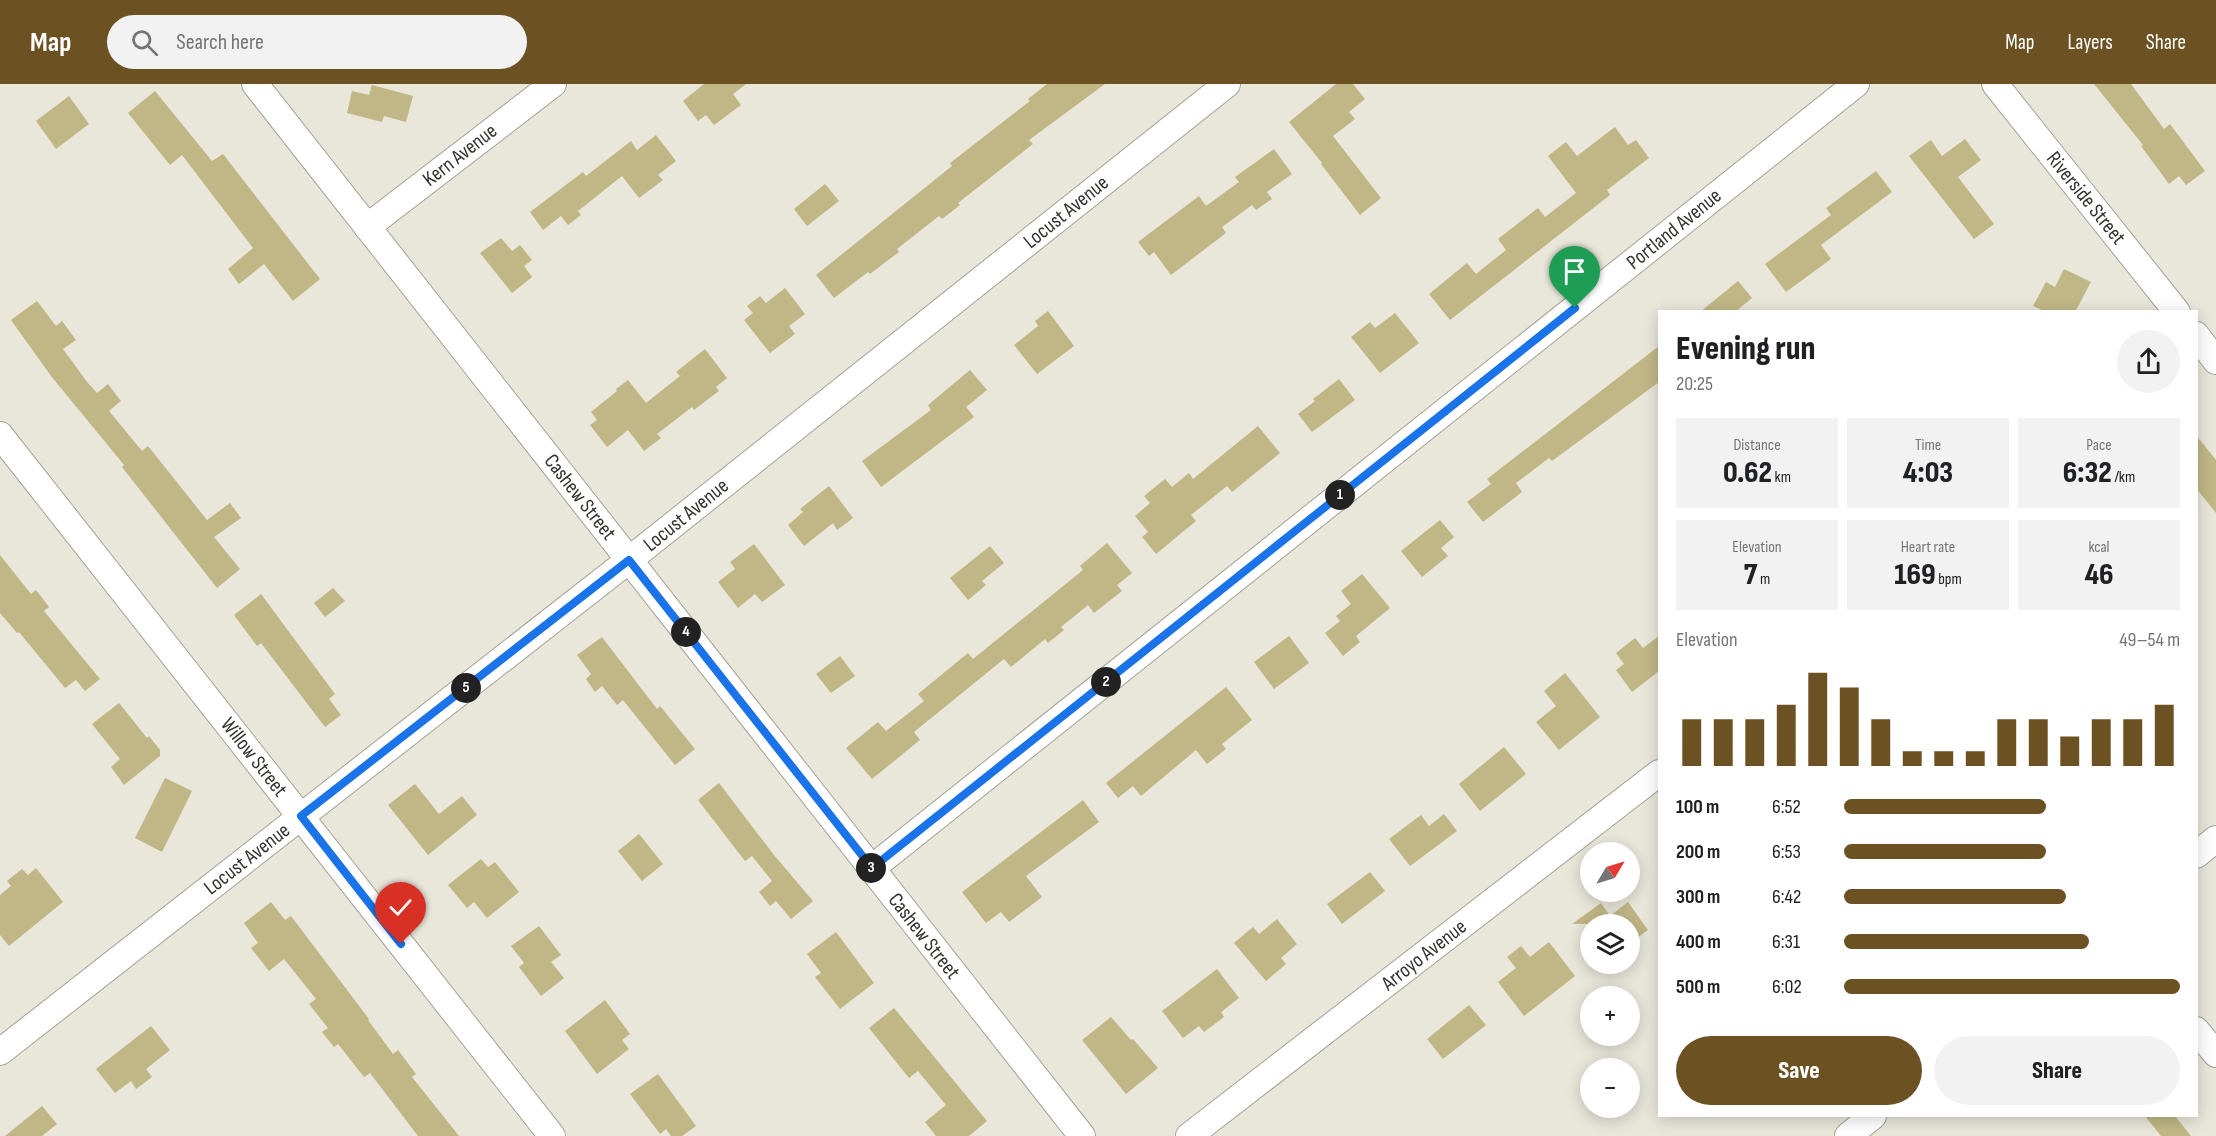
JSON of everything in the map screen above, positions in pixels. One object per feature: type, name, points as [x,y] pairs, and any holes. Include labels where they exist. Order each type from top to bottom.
[{"type":"street","name":"Cashew Street","points":[[255,84],[1082,1136]]},
{"type":"street","name":"Kern Avenue","points":[[368,227],[553,84]]},
{"type":"street","name":"Locust Avenue","points":[[0,1052],[629,560],[1227,84]]},
{"type":"street","name":"Portland Avenue","points":[[872,868],[1856,84]]},
{"type":"street","name":"Riverside Street","points":[[1995,84],[2175,310]]},
{"type":"street","name":"Willow Street","points":[[0,435],[552,1136]]},
{"type":"street","name":"Arroyo Avenue","points":[[1189,1136],[1658,774]]},
{"type":"street","points":[[2198,853],[2216,839]]},
{"type":"street","points":[[2198,1032],[2216,1054]]},
{"type":"street","points":[[1848,1136],[1872,1117]]},
{"type":"building","points":[[704,84],[746,84],[733,94],[741,105],[714,125],[706,115],[698,121],[683,101]]},
{"type":"building","points":[[1047,84],[1105,84],[1029,140],[1033,144],[958,203],[960,205],[942,219],[939,216],[897,249],[899,252],[834,298],[816,275],[952,166],[950,163],[1030,101],[1028,99]]},
{"type":"building","points":[[1336,84],[1353,84],[1365,99],[1349,112],[1355,119],[1333,136],[1381,198],[1360,215],[1289,122]]},
{"type":"building","points":[[2094,84],[2131,84],[2164,129],[2170,124],[2205,171],[2186,185],[2179,176],[2169,184],[2141,146],[2143,145]]},
{"type":"building","points":[[372,85],[413,96],[406,122],[384,116],[382,122],[347,113],[352,91],[369,95]]},
{"type":"building","points":[[155,91],[212,161],[223,154],[320,279],[293,301],[264,264],[239,284],[228,269],[253,248],[182,155],[170,165],[128,113]]},
{"type":"building","points":[[69,96],[89,124],[56,149],[36,121]]},
{"type":"building","points":[[1615,127],[1628,145],[1636,140],[1649,158],[1607,190],[1610,195],[1450,320],[1429,294],[1467,263],[1476,274],[1506,250],[1498,239],[1538,208],[1545,217],[1576,193],[1548,156],[1566,142],[1577,156]]},
{"type":"building","points":[[656,135],[676,161],[658,175],[663,180],[639,198],[622,176],[578,211],[581,215],[568,225],[561,216],[543,230],[530,212],[583,172],[586,176],[631,141],[637,150]]},
{"type":"building","points":[[1965,139],[1981,160],[1958,177],[1994,224],[1974,239],[1909,156],[1931,140],[1942,156]]},
{"type":"building","points":[[1274,149],[1292,174],[1267,192],[1272,199],[1256,210],[1252,205],[1222,227],[1226,233],[1171,275],[1154,252],[1149,256],[1138,242],[1199,196],[1206,206],[1239,182],[1235,177]]},
{"type":"building","points":[[1876,171],[1892,192],[1821,245],[1831,259],[1786,292],[1765,264],[1831,215],[1826,208]]},
{"type":"building","points":[[825,184],[839,201],[807,226],[794,209]]},
{"type":"building","points":[[501,238],[512,251],[520,245],[532,260],[524,266],[532,277],[512,293],[480,253]]},
{"type":"building","points":[[2064,269],[2091,282],[2076,310],[2042,310],[2033,306],[2046,282],[2055,287]]},
{"type":"building","points":[[1738,281],[1752,298],[1737,310],[1702,310]]},
{"type":"building","points":[[785,288],[805,314],[789,326],[795,334],[770,353],[744,320],[753,313],[747,306],[760,296],[766,303]]},
{"type":"building","points":[[37,301],[56,326],[62,321],[76,340],[63,349],[87,382],[97,393],[108,384],[121,401],[109,411],[142,451],[148,446],[207,520],[230,503],[241,518],[214,537],[240,569],[217,588],[122,467],[124,465],[51,376],[11,320]]},
{"type":"building","points":[[1048,311],[1074,346],[1037,374],[1014,345],[1038,326],[1035,321]]},
{"type":"building","points":[[1395,313],[1419,343],[1380,373],[1351,337],[1370,322],[1375,328]]},
{"type":"building","points":[[1658,347],[1658,383],[1552,461],[1549,458],[1516,483],[1522,492],[1483,522],[1467,502],[1491,484],[1487,479]]},
{"type":"building","points":[[705,349],[727,378],[716,387],[719,391],[694,410],[692,407],[657,434],[661,438],[644,451],[628,430],[607,447],[590,425],[597,420],[591,412],[628,380],[646,403],[680,376],[676,372]]},
{"type":"building","points":[[970,370],[987,390],[966,407],[974,417],[881,487],[862,461],[931,410],[928,405]]},
{"type":"building","points":[[1339,379],[1355,400],[1312,432],[1298,414]]},
{"type":"building","points":[[1258,426],[1280,453],[1232,492],[1227,486],[1191,515],[1196,521],[1156,554],[1142,537],[1148,532],[1135,516],[1150,503],[1144,496],[1165,479],[1172,487],[1189,473],[1193,479]]},
{"type":"building","points":[[2198,438],[2216,460],[2216,513],[2198,490]]},
{"type":"building","points":[[829,486],[853,518],[837,530],[833,523],[804,546],[788,525],[803,512],[800,509]]},
{"type":"building","points":[[1440,520],[1454,537],[1441,548],[1448,556],[1422,577],[1401,551]]},
{"type":"building","points":[[1107,543],[1132,573],[1117,585],[1122,591],[1094,613],[1088,605],[1061,627],[1064,630],[1048,643],[1045,639],[1011,667],[1004,659],[914,732],[920,740],[872,779],[846,748],[878,722],[886,731],[924,701],[918,694],[968,653],[973,659],[1083,570],[1080,566]]},
{"type":"building","points":[[754,544],[785,585],[762,602],[755,594],[738,608],[718,582],[735,569],[730,562]]},
{"type":"building","points":[[990,546],[1004,563],[982,581],[986,585],[968,600],[950,578]]},
{"type":"building","points":[[0,555],[31,594],[36,590],[49,607],[44,611],[100,679],[85,691],[76,680],[65,688],[19,632],[17,633],[0,613]]},
{"type":"building","points":[[1362,574],[1390,608],[1356,636],[1360,642],[1343,656],[1325,633],[1340,621],[1336,616],[1351,604],[1341,591]]},
{"type":"building","points":[[333,588],[345,601],[325,617],[314,603]]},
{"type":"building","points":[[261,594],[335,694],[329,699],[341,715],[325,727],[261,643],[257,646],[234,615]]},
{"type":"building","points":[[1289,636],[1309,663],[1274,689],[1254,662]]},
{"type":"building","points":[[602,637],[657,709],[660,706],[695,749],[675,765],[623,700],[617,705],[602,686],[595,692],[586,679],[591,674],[577,655]]},
{"type":"building","points":[[1658,637],[1658,672],[1632,692],[1616,670],[1624,664],[1616,653],[1635,638],[1643,648]]},
{"type":"building","points":[[840,656],[855,676],[831,693],[816,674]]},
{"type":"building","points":[[1565,673],[1600,717],[1559,750],[1536,722],[1556,706],[1544,691]]},
{"type":"building","points":[[1226,687],[1252,720],[1222,744],[1226,749],[1207,764],[1196,750],[1141,796],[1133,786],[1118,798],[1106,783]]},
{"type":"building","points":[[119,703],[147,738],[149,736],[160,750],[160,756],[124,785],[111,767],[120,759],[92,724]]},
{"type":"building","points":[[1504,747],[1526,774],[1480,811],[1459,784]]},
{"type":"building","points":[[165,778],[192,791],[162,852],[135,838]]},
{"type":"building","points":[[719,783],[774,855],[813,901],[791,919],[776,901],[770,906],[759,892],[772,881],[752,856],[745,861],[698,800]]},
{"type":"building","points":[[415,784],[439,814],[462,796],[477,815],[428,855],[388,805]]},
{"type":"building","points":[[1083,800],[1099,822],[1026,876],[1042,897],[1009,922],[1001,912],[986,923],[962,892]]},
{"type":"building","points":[[1444,814],[1457,831],[1410,866],[1389,839],[1421,815],[1429,826]]},
{"type":"building","points":[[639,834],[663,864],[642,881],[618,851]]},
{"type":"building","points":[[481,859],[488,867],[495,862],[519,892],[487,918],[474,902],[467,908],[448,885]]},
{"type":"building","points":[[36,868],[63,902],[9,946],[0,935],[0,895],[11,886],[7,881],[22,869],[28,875]]},
{"type":"building","points":[[1370,872],[1385,891],[1342,924],[1327,904]]},
{"type":"building","points":[[271,902],[285,920],[291,916],[393,1054],[398,1050],[416,1074],[412,1077],[459,1136],[418,1136],[370,1073],[364,1077],[338,1044],[334,1047],[322,1032],[328,1028],[309,1004],[316,999],[284,959],[269,971],[251,948],[258,943],[244,923]]},
{"type":"building","points":[[1628,902],[1637,914],[1613,914]]},
{"type":"building","points":[[1601,903],[1609,914],[1586,914]]},
{"type":"building","points":[[1580,918],[1580,924],[1572,924]]},
{"type":"building","points":[[1277,919],[1297,944],[1281,958],[1286,964],[1266,981],[1234,943],[1253,927],[1259,934]]},
{"type":"building","points":[[1640,919],[1648,930],[1640,936]]},
{"type":"building","points":[[539,926],[561,955],[551,962],[564,978],[541,996],[519,967],[524,963],[511,946]]},
{"type":"building","points":[[836,932],[874,983],[840,1009],[815,977],[821,973],[807,954]]},
{"type":"building","points":[[1549,942],[1575,976],[1524,1016],[1498,982],[1516,968],[1507,957],[1521,946],[1530,957]]},
{"type":"building","points":[[1217,969],[1239,998],[1221,1012],[1224,1017],[1204,1032],[1199,1026],[1183,1038],[1162,1011]]},
{"type":"building","points":[[605,1000],[630,1034],[622,1040],[629,1049],[597,1074],[565,1031]]},
{"type":"building","points":[[1469,1005],[1486,1025],[1443,1059],[1427,1039]]},
{"type":"building","points":[[894,1008],[987,1121],[969,1136],[936,1136],[925,1122],[946,1105],[918,1071],[909,1078],[869,1028]]},
{"type":"building","points":[[1111,1017],[1158,1068],[1126,1094],[1082,1040]]},
{"type":"building","points":[[151,1026],[170,1050],[146,1069],[152,1077],[136,1089],[131,1081],[115,1093],[96,1069]]},
{"type":"building","points":[[658,1074],[696,1126],[682,1136],[671,1136],[666,1129],[660,1134],[630,1094]]},
{"type":"building","points":[[42,1106],[57,1124],[42,1136],[5,1136]]},
{"type":"building","points":[[2146,1117],[2176,1117],[2191,1136],[2161,1136]]},
{"type":"route","points":[[401,944],[301,816],[629,560],[872,868],[1575,308]]}]
